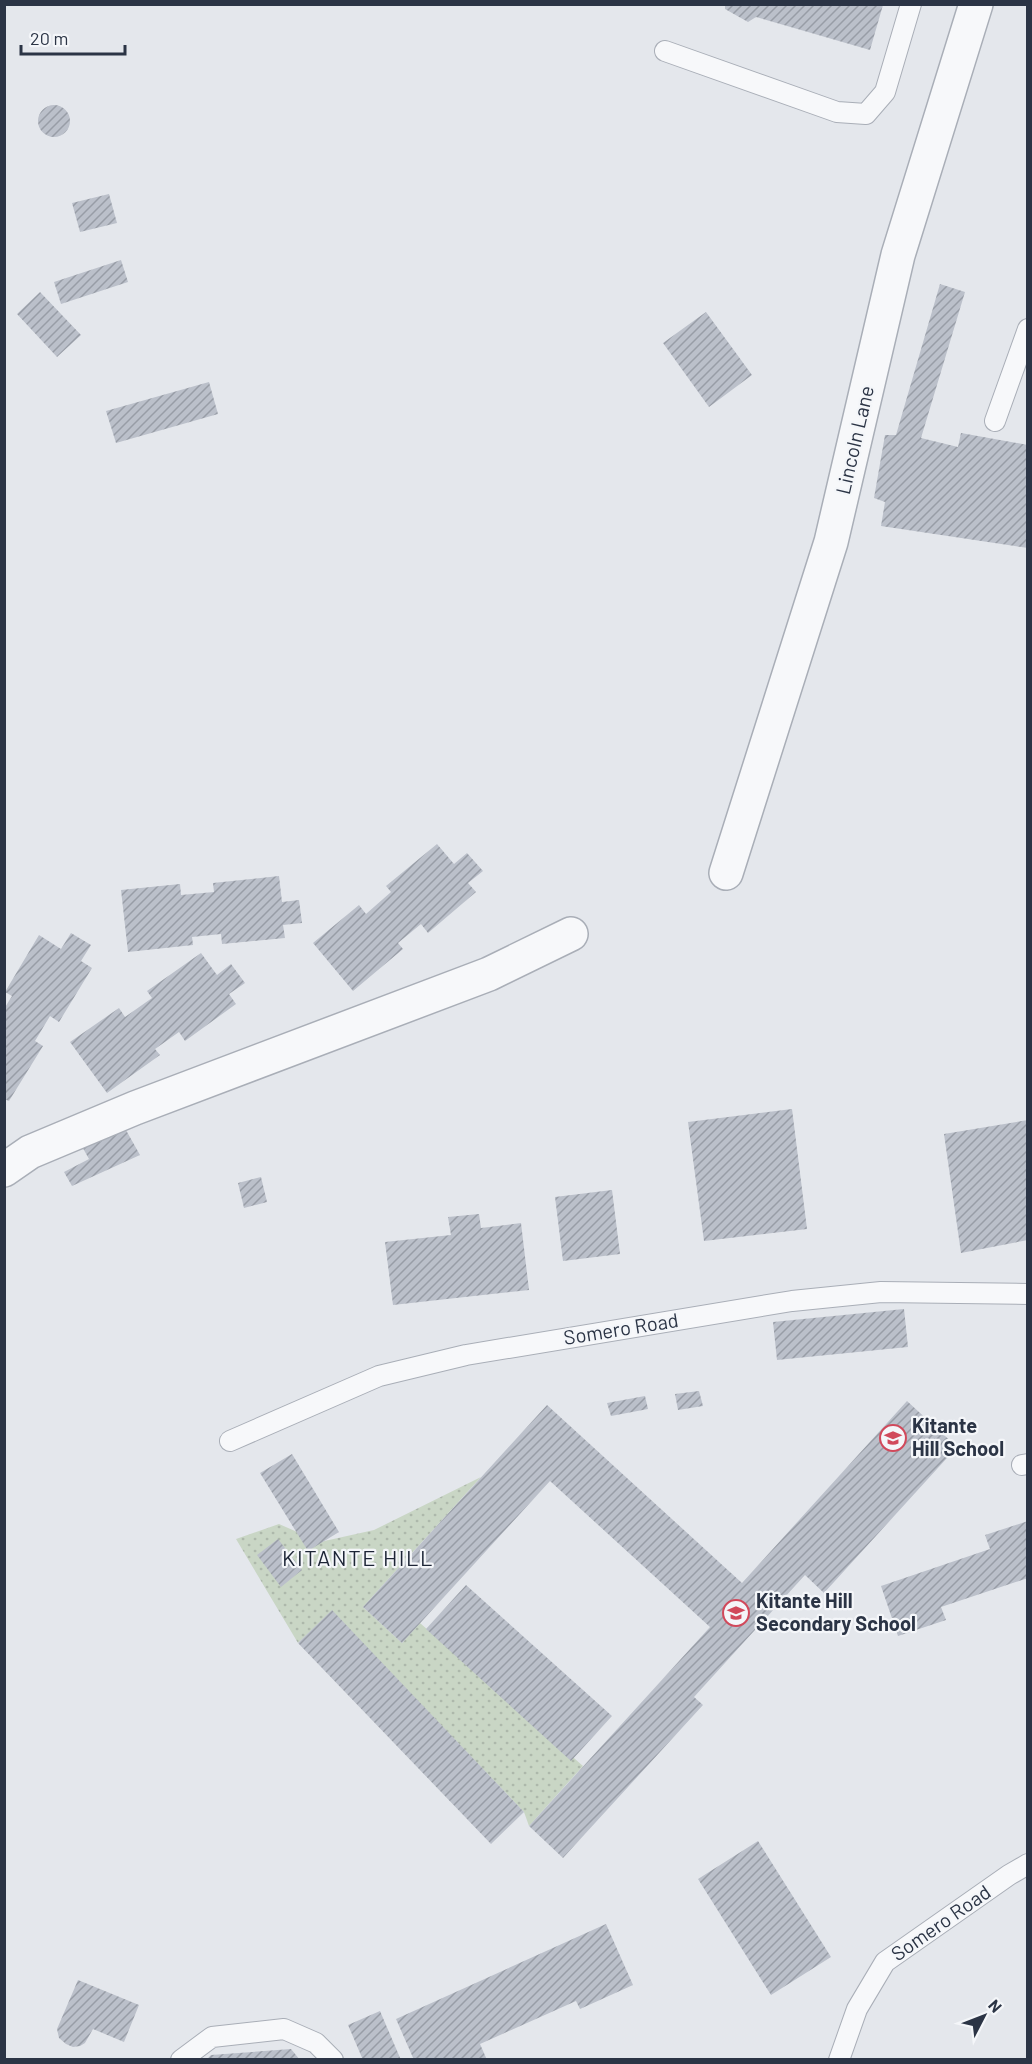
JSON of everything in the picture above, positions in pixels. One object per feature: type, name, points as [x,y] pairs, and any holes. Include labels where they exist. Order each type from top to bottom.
[{"type":"street","name":"Lincoln Lane","points":[[726,873],[831,542],[898,255],[976,4]]},
{"type":"street","points":[[4,1170],[30,1152],[124,1112],[489,974],[571,934]]},
{"type":"lane","points":[[665,51],[837,112],[866,114],[885,92],[911,4]]},
{"type":"lane","points":[[995,422],[1028,329]]},
{"type":"lane","name":"Somero Road","points":[[230,1441],[379,1376],[465,1355],[792,1301],[881,1292],[1028,1294]]},
{"type":"lane","name":"Somero Road","points":[[839,2060],[857,2009],[885,1962],[1028,1864]]},
{"type":"lane","points":[[181,2060],[212,2037],[284,2030],[316,2043],[333,2060]]},
{"type":"green space","points":[[481,1477],[363,1607],[402,1643],[420,1623],[583,1766],[529,1826],[524,1812],[332,1611],[298,1643],[236,1539],[279,1524],[320,1542],[374,1530]]},
{"type":"building","points":[[725,5],[883,5],[870,50],[756,17],[748,22],[725,9]]},
{"type":"building","points":[[54,105],[65,110],[70,121],[65,132],[54,137],[43,132],[38,121],[43,110]]},
{"type":"building","points":[[109,194],[117,223],[80,232],[72,203]]},
{"type":"building","points":[[121,260],[128,282],[61,304],[54,282]]},
{"type":"building","points":[[940,284],[965,292],[921,438],[958,447],[961,433],[1028,445],[1028,548],[881,526],[885,502],[874,498],[885,435],[896,435]]},
{"type":"building","points":[[40,292],[81,335],[57,357],[17,314]]},
{"type":"building","points":[[706,312],[752,375],[709,407],[663,343]]},
{"type":"building","points":[[209,382],[218,414],[116,443],[106,411]]},
{"type":"building","points":[[437,844],[454,864],[467,853],[483,871],[468,883],[476,892],[428,933],[421,924],[398,943],[403,949],[353,991],[313,943],[359,905],[366,914],[391,892],[386,886]]},
{"type":"building","points":[[279,876],[282,902],[299,900],[302,923],[283,925],[285,938],[222,944],[221,934],[192,937],[193,945],[128,952],[121,890],[180,884],[181,895],[214,892],[213,883]]},
{"type":"building","points":[[71,933],[91,945],[81,961],[92,968],[59,1022],[50,1016],[35,1041],[43,1046],[9,1101],[4,1099],[4,1009],[12,996],[5,992],[39,935],[61,949]]},
{"type":"building","points":[[201,953],[217,975],[231,964],[245,983],[229,994],[236,1004],[185,1041],[179,1032],[155,1049],[160,1055],[107,1093],[70,1042],[119,1008],[125,1017],[152,998],[147,991]]},
{"type":"building","points":[[792,1109],[807,1229],[704,1241],[688,1122]]},
{"type":"building","points":[[1028,1120],[1028,1240],[961,1253],[944,1134]]},
{"type":"building","points":[[122,1123],[140,1155],[72,1186],[64,1172],[89,1159],[80,1143]]},
{"type":"building","points":[[261,1177],[267,1202],[244,1208],[238,1183]]},
{"type":"building","points":[[612,1190],[620,1254],[563,1261],[555,1197]]},
{"type":"building","points":[[479,1214],[481,1228],[521,1223],[529,1290],[393,1305],[385,1242],[451,1235],[448,1217]]},
{"type":"building","points":[[904,1309],[908,1347],[777,1360],[773,1322]]},
{"type":"building","points":[[699,1391],[703,1406],[678,1410],[675,1394]]},
{"type":"building","points":[[645,1396],[648,1409],[611,1416],[607,1403]]},
{"type":"building","points":[[907,1401],[957,1447],[824,1593],[805,1575],[694,1697],[703,1705],[563,1858],[529,1826],[710,1627],[550,1481],[402,1643],[363,1607],[547,1405],[742,1583]]},
{"type":"building","points":[[292,1454],[339,1532],[308,1551],[260,1473]]},
{"type":"building","points":[[1028,1521],[1028,1578],[941,1607],[946,1620],[898,1636],[881,1586],[990,1549],[985,1535]]},
{"type":"building","points":[[278,1539],[302,1570],[281,1587],[257,1555]]},
{"type":"building","points":[[466,1585],[612,1716],[571,1761],[426,1629]]},
{"type":"building","points":[[332,1610],[524,1812],[491,1844],[298,1643]]},
{"type":"building","points":[[758,1841],[831,1957],[771,1995],[698,1879]]},
{"type":"building","points":[[606,1924],[633,1985],[580,2009],[576,2001],[480,2044],[487,2060],[414,2060],[396,2019]]},
{"type":"building","points":[[78,1980],[139,2005],[124,2042],[93,2029],[85,2043],[80,2046],[73,2047],[59,2038],[57,2029]]},
{"type":"building","points":[[380,2011],[401,2060],[363,2060],[348,2025]]},
{"type":"building","points":[[291,2049],[300,2060],[206,2060],[211,2055]]},
{"type":"place","name":"Kitante Hill School","points":[[893,1438]]},
{"type":"place","name":"Kitante Hill Secondary School","points":[[736,1613]]},
{"type":"district","name":"KITANTE HILL","points":[[358,1558]]}]
